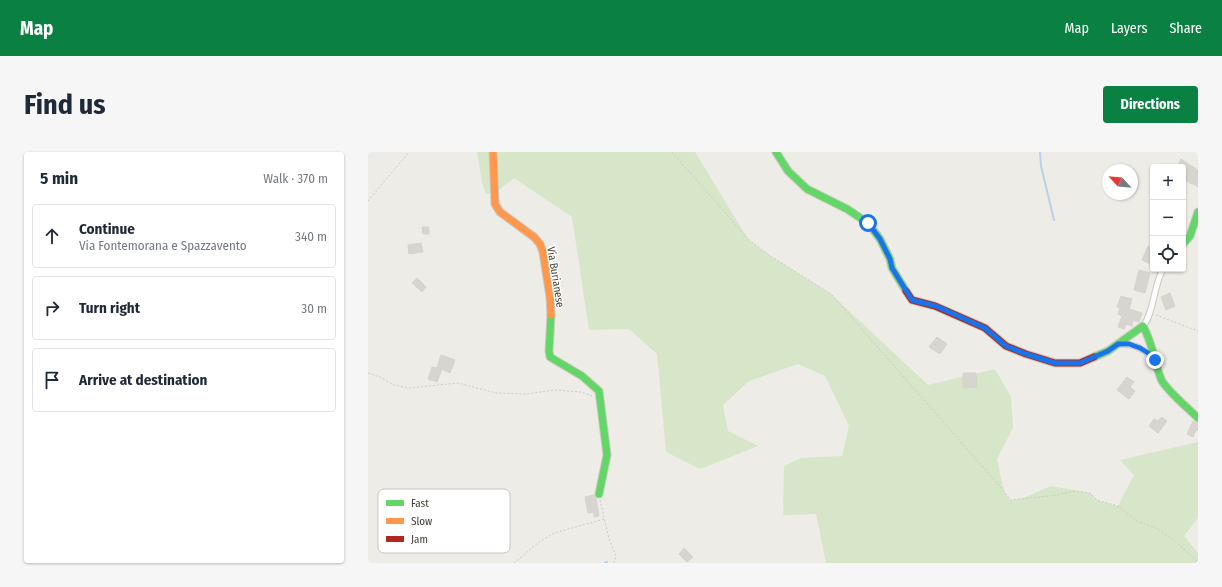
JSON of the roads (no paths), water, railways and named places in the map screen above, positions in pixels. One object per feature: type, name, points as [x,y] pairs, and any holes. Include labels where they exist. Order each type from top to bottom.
[{"type":"street","name":"Via Burianese","points":[[493,152],[496,204],[500,212],[534,237],[540,244],[543,252],[550,298],[551,322],[548,350],[550,357],[593,383],[599,391],[607,455],[599,494]]},
{"type":"street","points":[[776,152],[788,171],[807,189],[847,209],[868,223],[880,239],[890,259],[892,268],[912,300],[936,306],[985,328],[1006,346],[1026,354],[1055,363],[1080,363],[1108,351],[1143,326],[1146,322],[1150,313],[1158,279],[1162,272]]},
{"type":"street","points":[[1186,241],[1190,236],[1198,212]]},
{"type":"street","points":[[1143,326],[1149,337],[1162,382],[1198,418]]},
{"type":"street","points":[[1118,344],[1129,344],[1140,348],[1155,360]]},
{"type":"waterway","points":[[1040,152],[1041,166],[1054,220]]}]
